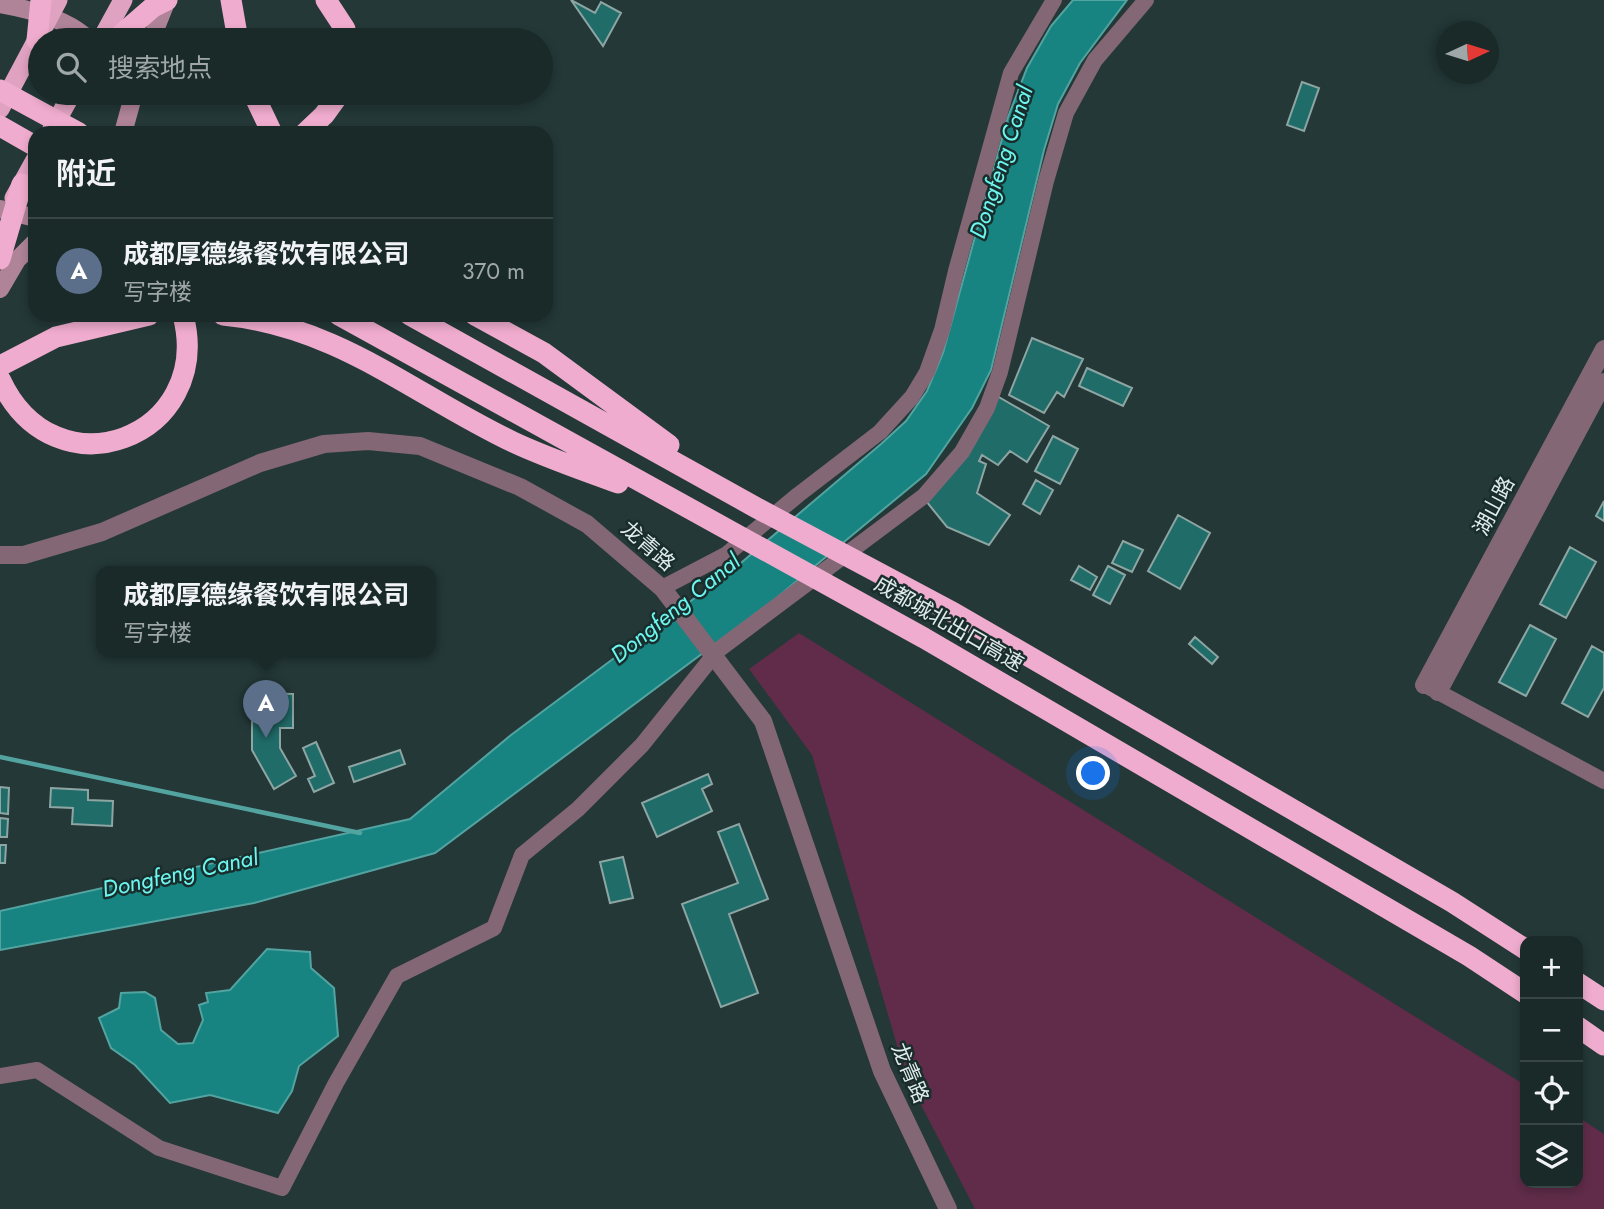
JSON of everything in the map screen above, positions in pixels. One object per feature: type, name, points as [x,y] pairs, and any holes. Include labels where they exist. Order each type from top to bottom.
[{"type":"highway","points":[[38,28],[41,0]]},
{"type":"highway","points":[[43,28],[58,0]]},
{"type":"highway","points":[[108,28],[123,0]]},
{"type":"highway","points":[[129,28],[153,7],[167,0]]},
{"type":"highway","points":[[326,0],[344,28]]},
{"type":"highway","points":[[231,6],[236,28]]},
{"type":"highway","points":[[0,109],[28,57]]},
{"type":"highway","points":[[0,90],[66,126]]},
{"type":"highway","points":[[54,126],[65,105]]},
{"type":"highway","points":[[259,105],[269,126]]},
{"type":"highway","points":[[312,126],[331,105]]},
{"type":"highway","points":[[0,126],[28,142]]},
{"type":"highway","points":[[0,224],[28,173]]},
{"type":"highway","points":[[0,259],[22,184]]},
{"type":"highway","points":[[0,366],[56,337],[119,322]]},
{"type":"highway","points":[[0,379],[7,395],[31,424],[59,441],[97,443],[122,439],[153,423],[173,401],[186,369],[188,335],[185,322]]},
{"type":"highway","points":[[266,322],[337,344],[514,443],[689,511]]},
{"type":"highway","name":"成都城北出口高速","points":[[352,322],[689,511],[730,529],[925,638],[1469,956],[1520,990]]},
{"type":"highway","name":"成都城北出口高速","points":[[423,322],[954,613],[1452,902],[1520,946]]},
{"type":"highway","points":[[488,322],[544,353],[747,502]]},
{"type":"highway","points":[[1583,986],[1604,1000]]},
{"type":"highway","points":[[1583,1030],[1604,1045]]},
{"type":"main road","points":[[156,28],[167,0]]},
{"type":"main road","points":[[0,4],[57,20],[70,28]]},
{"type":"main road","points":[[124,105],[125,126]]},
{"type":"main road","points":[[125,126],[131,105]]},
{"type":"main road","points":[[0,209],[28,216]]},
{"type":"main road","points":[[0,289],[17,260],[28,249]]},
{"type":"street","points":[[663,588],[727,554],[797,495],[880,432],[912,397],[926,372],[942,330],[1012,73],[1054,0]]},
{"type":"street","points":[[0,1076],[37,1070],[159,1148],[282,1188],[397,976],[494,928],[522,855],[578,809],[642,745],[714,654],[924,496],[962,452],[987,408],[1000,372],[1045,181],[1066,113],[1095,60],[1146,0]]},
{"type":"street","name":"湖山路","points":[[1431,688],[1604,349]]},
{"type":"street","name":"湖山路","points":[[1431,688],[1604,382]]},
{"type":"street","name":"龙青路","points":[[0,555],[24,555],[102,532],[260,463],[324,444],[368,441],[420,446],[520,487],[587,524],[663,588],[763,721],[882,1071],[948,1209]]},
{"type":"street","points":[[1431,688],[1604,781]]},
{"type":"shaded area","points":[[799,633],[1520,1082],[1520,1188],[1583,1188],[1583,1120],[1604,1134],[1604,1209],[975,1209],[906,1076],[812,755],[749,669]]},
{"type":"water","name":"Dongfeng Canal","points":[[1073,0],[1127,0],[1080,63],[1058,104],[1044,150],[991,370],[972,408],[926,474],[774,600],[435,853],[254,903],[0,950],[0,911],[410,819],[511,735],[735,568],[881,444],[906,421],[927,391],[943,353],[1008,117],[1027,68],[1051,26]]},
{"type":"water","points":[[267,949],[310,952],[311,968],[334,988],[338,1036],[299,1066],[292,1091],[278,1113],[210,1095],[170,1103],[135,1065],[111,1048],[99,1018],[119,1008],[121,993],[145,992],[155,998],[161,1030],[178,1044],[193,1043],[203,1020],[199,1005],[208,1002],[206,993],[230,990]]},
{"type":"building","points":[[571,0],[595,13],[601,2],[621,13],[603,46]]},
{"type":"building","points":[[1302,82],[1319,88],[1304,131],[1287,125]]},
{"type":"building","points":[[1032,338],[1083,359],[1064,397],[1057,392],[1044,413],[1009,395]]},
{"type":"building","points":[[1087,368],[1132,388],[1123,406],[1079,386]]},
{"type":"building","points":[[997,396],[1049,426],[1027,462],[1010,451],[998,465],[982,455],[979,461],[986,464],[977,493],[1010,515],[989,545],[947,527],[926,501]]},
{"type":"building","points":[[1053,436],[1078,449],[1060,484],[1035,471]]},
{"type":"building","points":[[1036,480],[1053,490],[1040,514],[1023,504]]},
{"type":"building","points":[[1604,501],[1604,521],[1596,516]]},
{"type":"building","points":[[1178,515],[1210,533],[1180,589],[1148,571]]},
{"type":"building","points":[[1123,541],[1143,550],[1132,572],[1112,563]]},
{"type":"building","points":[[1570,547],[1596,562],[1566,618],[1540,604]]},
{"type":"building","points":[[1079,566],[1097,577],[1090,590],[1071,580]]},
{"type":"building","points":[[1108,566],[1125,575],[1110,604],[1093,595]]},
{"type":"building","points":[[1530,625],[1556,639],[1526,696],[1499,682]]},
{"type":"building","points":[[1195,637],[1218,657],[1212,664],[1189,644]]},
{"type":"building","points":[[1592,646],[1604,653],[1604,688],[1588,717],[1562,703]]},
{"type":"building","points":[[252,693],[293,694],[293,728],[280,728],[280,748],[296,776],[274,789],[252,750]]},
{"type":"building","points":[[316,742],[334,783],[314,792],[308,779],[315,776],[303,748]]},
{"type":"building","points":[[400,750],[405,764],[354,782],[349,767]]},
{"type":"building","points":[[708,774],[712,784],[702,789],[712,811],[657,837],[642,803]]},
{"type":"building","points":[[0,787],[9,788],[8,814],[0,813]]},
{"type":"building","points":[[51,788],[88,790],[88,800],[113,801],[112,826],[72,824],[73,808],[50,807]]},
{"type":"building","points":[[0,818],[8,819],[7,837],[0,837]]},
{"type":"building","points":[[739,824],[768,899],[729,914],[758,993],[721,1007],[682,904],[738,883],[718,832]]},
{"type":"building","points":[[0,845],[6,845],[5,863],[0,863]]},
{"type":"building","points":[[623,857],[633,898],[610,903],[600,862]]},
{"type":"waterway","points":[[0,757],[360,833]]},
{"type":"place","name":"成都厚德缘餐饮有限公司","points":[[266,738]]}]
